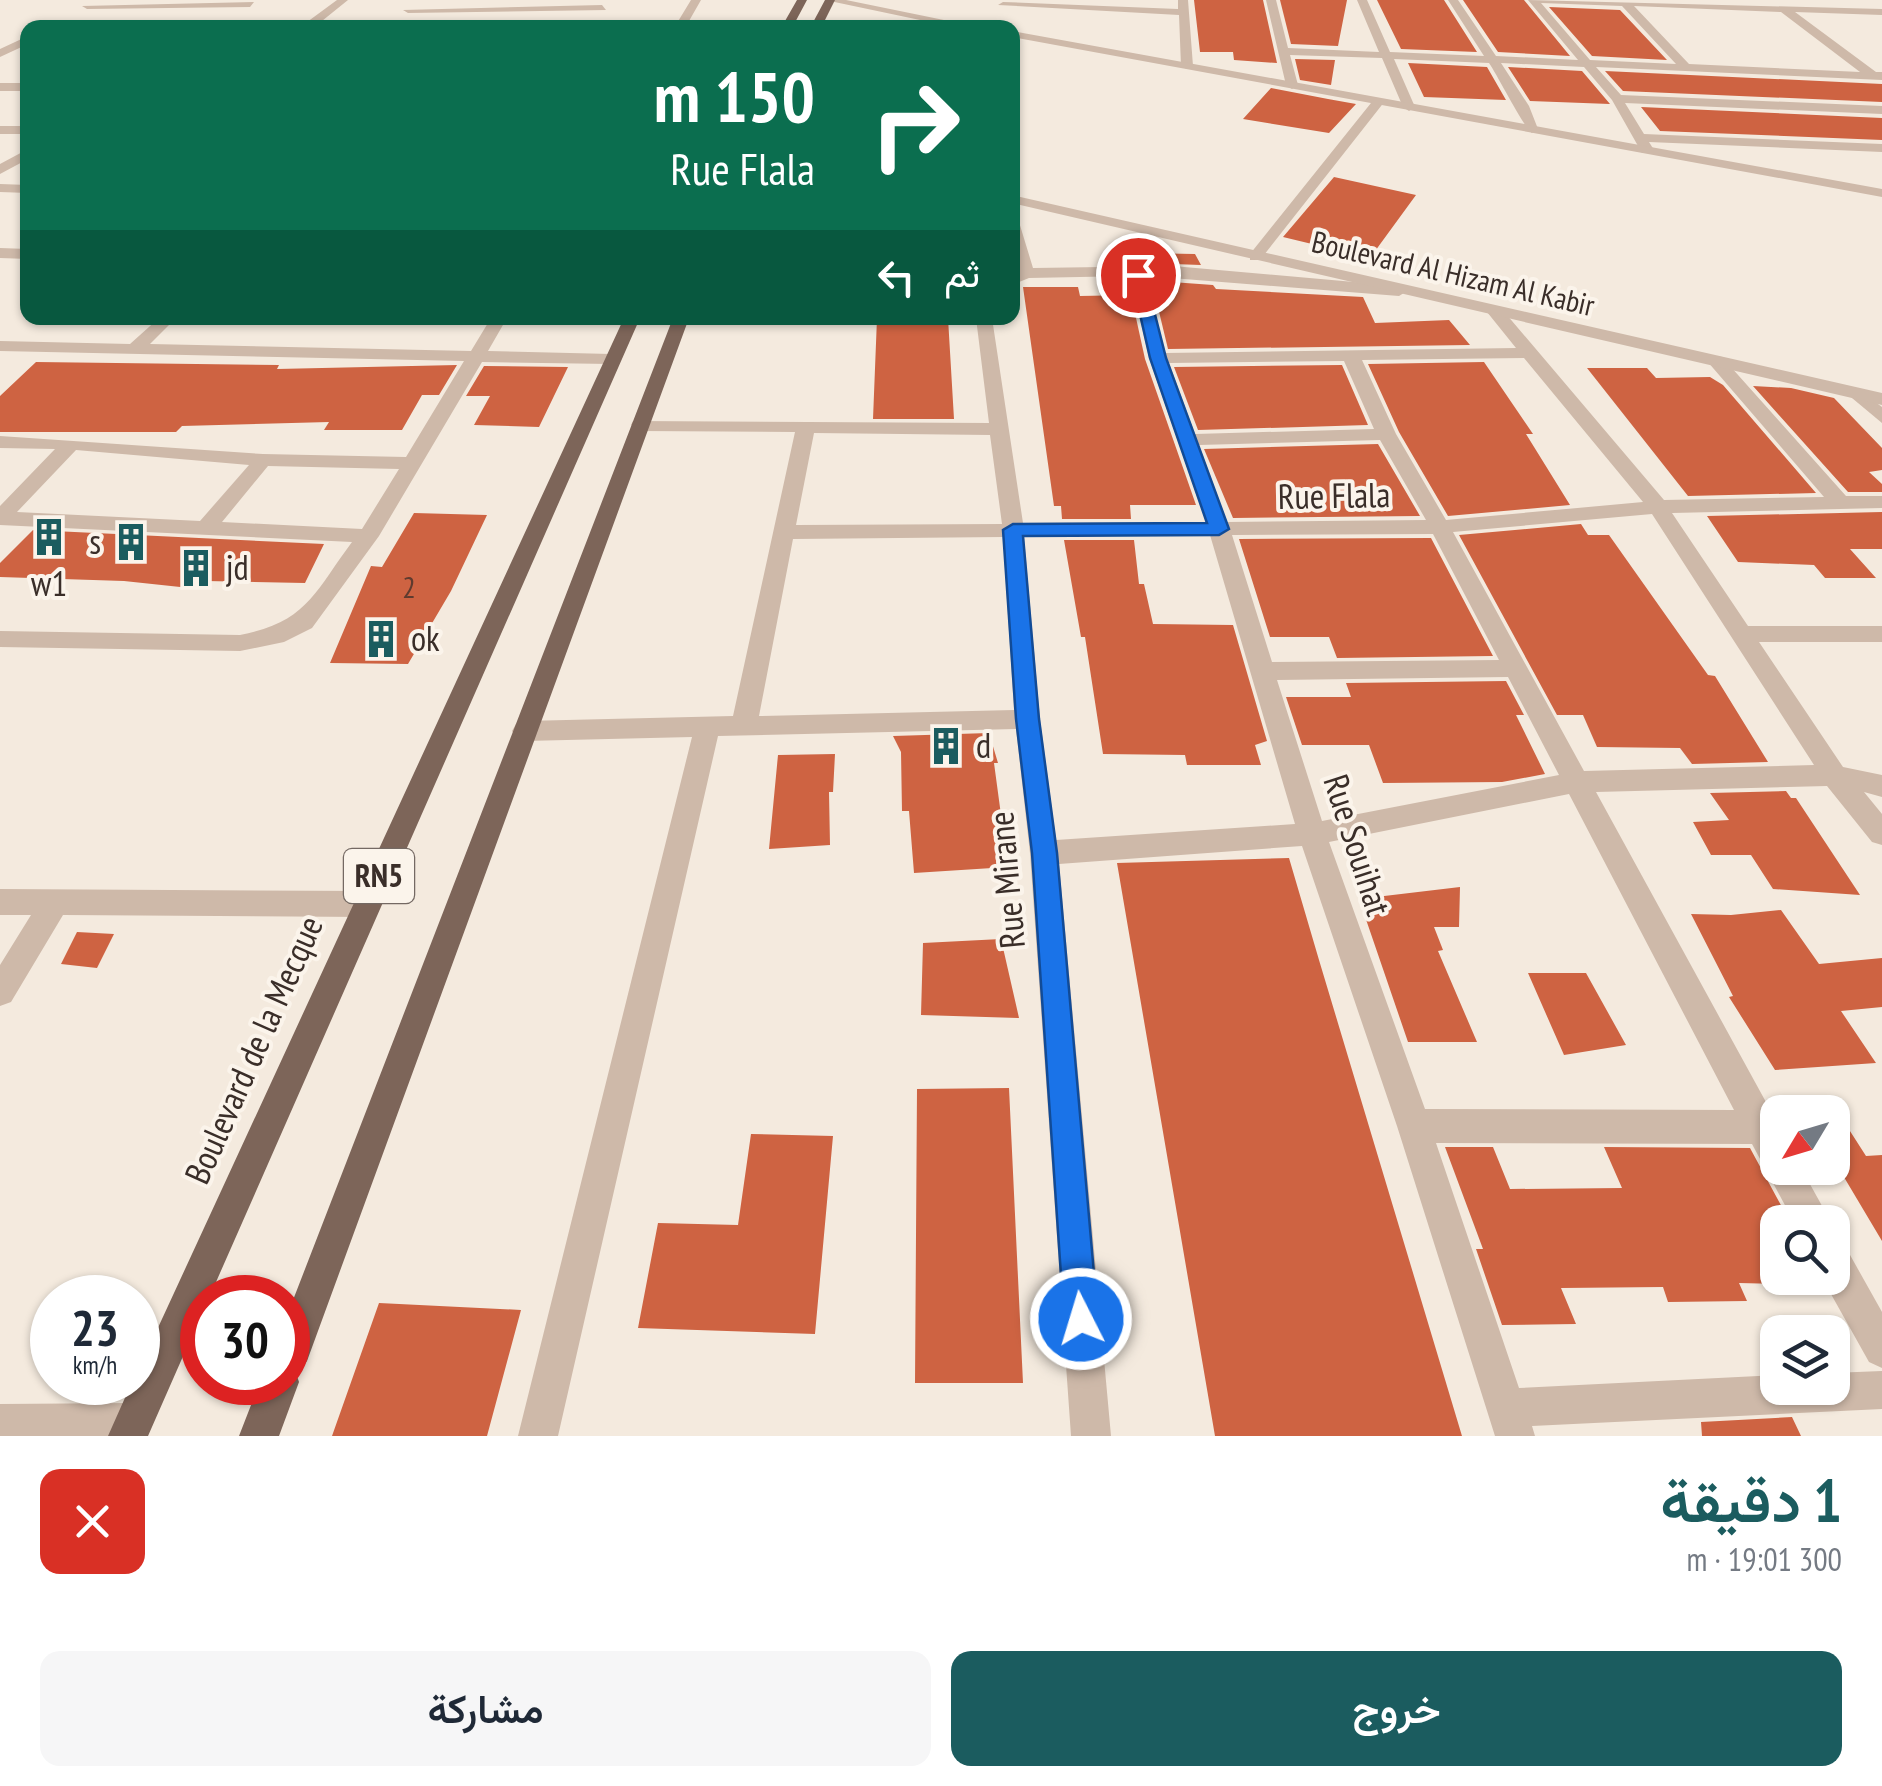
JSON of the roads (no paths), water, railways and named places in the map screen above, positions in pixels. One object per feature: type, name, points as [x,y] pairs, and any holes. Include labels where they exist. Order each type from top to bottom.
[{"type":"main road","name":"Boulevard de la Mecque","points":[[130,1430],[628,325]]},
{"type":"main road","name":"RN5","points":[[310,1302],[679,325]]},
{"type":"main road","points":[[260,1436],[271,1405]]},
{"type":"street","points":[[62,20],[98,0]]},
{"type":"street","points":[[316,20],[343,0]]},
{"type":"street","points":[[420,0],[405,14],[516,4],[602,9]]},
{"type":"street","points":[[830,0],[936,20]]},
{"type":"street","points":[[1271,0],[1292,85]]},
{"type":"street","points":[[1362,0],[1409,107]]},
{"type":"street","points":[[1454,0],[1523,106],[1532,129]]},
{"type":"street","points":[[1533,0],[1617,99],[1644,144]]},
{"type":"street","points":[[1542,0],[1879,14]]},
{"type":"street","points":[[1772,0],[1877,76]]},
{"type":"street","points":[[1857,0],[1879,14]]},
{"type":"street","points":[[86,6],[254,2]]},
{"type":"street","points":[[227,20],[254,2]]},
{"type":"street","points":[[1624,2],[1686,68]]},
{"type":"street","points":[[1003,7],[1184,6],[1187,66]]},
{"type":"street","points":[[1020,35],[1532,129],[1644,144],[1882,194]]},
{"type":"street","points":[[1285,51],[1877,76]]},
{"type":"street","points":[[1776,71],[1838,125]]},
{"type":"street","points":[[1617,99],[1882,110]]},
{"type":"street","points":[[1255,257],[1379,101]]},
{"type":"street","points":[[1850,136],[1882,162]]},
{"type":"street","points":[[1644,144],[1882,148]]},
{"type":"street","name":"Boulevard Al Hizam Al Kabir","points":[[1020,201],[1882,399]]},
{"type":"street","points":[[1020,276],[1086,271],[1138,275],[1173,272],[1399,291]]},
{"type":"street","name":"Rue Souihat","points":[[1138,275],[1158,358],[1219,529],[1312,834],[1414,1126],[1510,1422]]},
{"type":"street","points":[[1495,312],[1658,507],[1834,775],[1882,834]]},
{"type":"street","points":[[134,349],[160,325]]},
{"type":"street","points":[[0,639],[240,643],[276,636],[304,622],[368,536],[495,325]]},
{"type":"street","name":"Rue Mirane","points":[[985,325],[1013,530],[1028,719],[1044,853],[1090,1436]]},
{"type":"street","points":[[2,348],[611,359]]},
{"type":"street","points":[[1158,358],[1528,353]]},
{"type":"street","points":[[1350,356],[1386,434],[1440,527],[1760,1127],[1414,1126]]},
{"type":"street","points":[[1716,361],[1838,500]]},
{"type":"street","points":[[1858,394],[1882,417]]},
{"type":"street","points":[[640,426],[1000,430]]},
{"type":"street","points":[[744,726],[806,427]]},
{"type":"street","points":[[1187,440],[1386,434]]},
{"type":"street","points":[[0,442],[263,460],[410,463]]},
{"type":"street","points":[[0,518],[71,444]]},
{"type":"street","points":[[206,528],[263,460]]},
{"type":"street","name":"Rue Flala","points":[[786,532],[1440,527],[1658,507],[1882,502]]},
{"type":"street","points":[[0,518],[368,536]]},
{"type":"street","points":[[1739,634],[1882,634]]},
{"type":"street","points":[[1262,671],[1516,668]]},
{"type":"street","points":[[524,732],[1028,719]]},
{"type":"street","points":[[538,1436],[706,727]]},
{"type":"street","points":[[1044,853],[1312,834],[1575,782],[1834,775],[1882,786]]},
{"type":"street","points":[[0,902],[366,904]]},
{"type":"street","points":[[0,992],[55,902]]},
{"type":"street","points":[[1850,1291],[1882,1349]]},
{"type":"street","points":[[1510,1422],[1882,1390]]},
{"type":"street","points":[[0,1424],[130,1430]]},
{"type":"place","name":"w1","points":[[49,537]]},
{"type":"place","name":"s","points":[[131,542]]},
{"type":"place","name":"jd","points":[[196,568]]},
{"type":"place","name":"ok","points":[[381,639]]},
{"type":"place","name":"d","points":[[946,746]]}]
